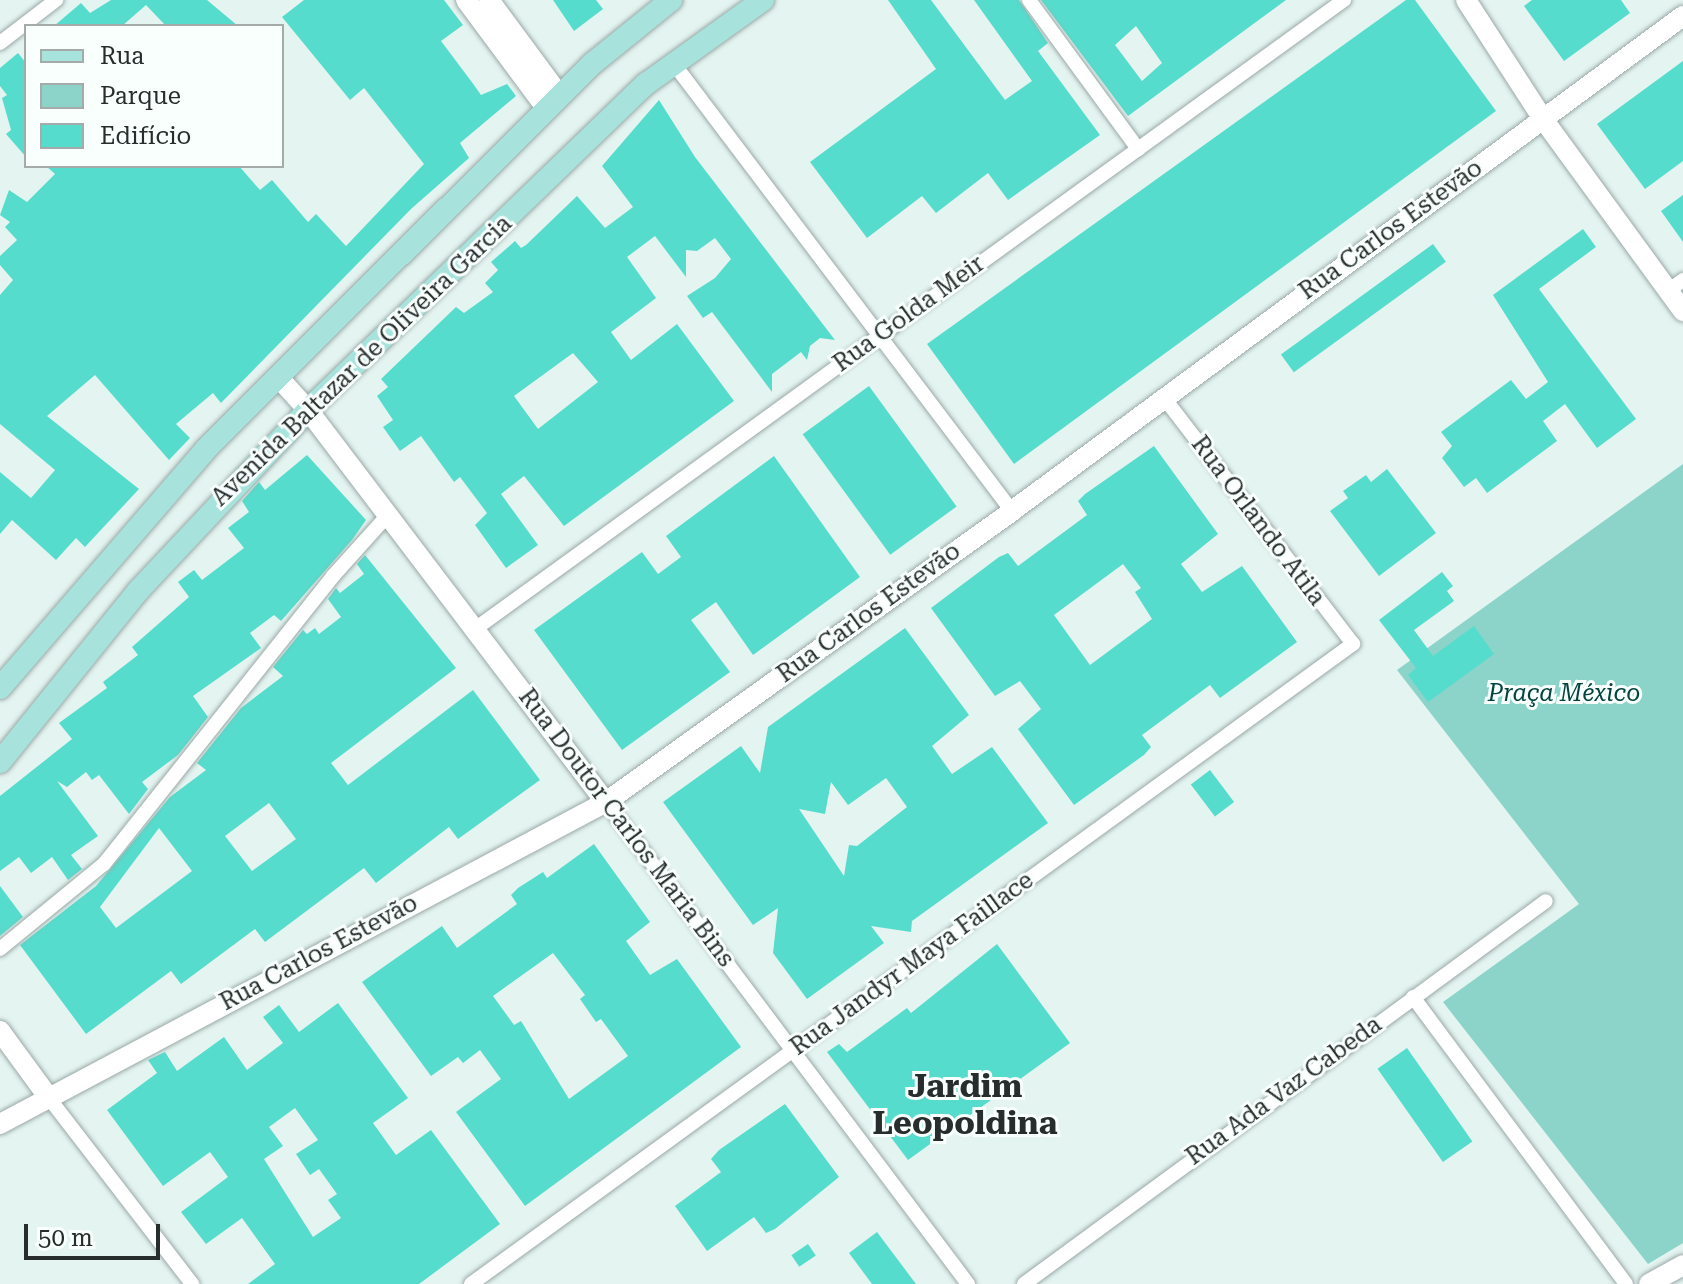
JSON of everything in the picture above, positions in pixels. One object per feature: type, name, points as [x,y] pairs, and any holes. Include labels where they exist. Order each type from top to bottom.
[{"type":"main road","name":"Avenida Baltazar de Oliveira Garcia","points":[[0,688],[118,545],[278,377],[553,103],[623,36],[671,0]]},
{"type":"main road","name":"Avenida Baltazar de Oliveira Garcia","points":[[0,762],[138,591],[308,410],[646,84],[763,0]]},
{"type":"street","points":[[25,24],[56,0]]},
{"type":"street","points":[[466,0],[553,103]]},
{"type":"street","points":[[489,0],[553,103]]},
{"type":"street","points":[[1029,0],[1138,149]]},
{"type":"street","name":"Rua Golda Meir","points":[[475,629],[1344,0]]},
{"type":"street","points":[[1466,0],[1543,119],[1675,286],[1683,311]]},
{"type":"street","name":"Rua Carlos Estevão","points":[[0,1124],[606,802],[1012,511],[1683,16]]},
{"type":"street","points":[[0,43],[24,25]]},
{"type":"street","points":[[674,64],[882,334],[1012,511]]},
{"type":"street","name":"Rua Doutor Carlos Maria Bins","points":[[278,377],[308,410],[475,629],[968,1284]]},
{"type":"street","name":"Rua Orlando Atila","points":[[1164,398],[1353,644]]},
{"type":"street","points":[[0,949],[104,864],[333,576],[388,515]]},
{"type":"street","name":"Rua Jandyr Maya Faillace","points":[[471,1284],[1353,644]]},
{"type":"street","name":"Rua Ada Vaz Cabeda","points":[[1024,1284],[1546,901]]},
{"type":"street","points":[[1413,997],[1626,1284]]},
{"type":"street","points":[[0,1031],[192,1284]]},
{"type":"street","points":[[1649,1284],[1683,1265]]},
{"type":"green space","name":"Praça México","points":[[1683,464],[1683,1243],[1648,1264],[1443,1002],[1579,904],[1397,670]]},
{"type":"building","points":[[111,0],[207,0],[236,24],[164,24],[146,5],[124,24],[56,24],[81,3],[90,13]]},
{"type":"building","points":[[304,0],[444,0],[463,25],[441,41],[481,95],[507,84],[516,96],[460,143],[469,158],[411,209],[221,403],[213,393],[176,424],[190,438],[169,460],[95,375],[47,416],[139,489],[85,547],[76,538],[56,560],[12,520],[0,534],[0,472],[31,498],[55,470],[0,424],[0,295],[13,280],[0,265],[0,256],[17,240],[5,227],[10,222],[0,215],[9,190],[27,202],[55,174],[48,168],[241,168],[260,190],[272,180],[308,222],[316,214],[346,246],[424,164],[364,88],[350,100],[282,17]]},
{"type":"building","points":[[553,0],[596,0],[603,9],[574,31]]},
{"type":"building","points":[[888,0],[931,0],[1005,100],[1032,81],[974,0],[1019,0],[1048,43],[1038,51],[1100,135],[1008,200],[988,173],[936,213],[922,196],[867,238],[810,162],[936,69]]},
{"type":"building","points":[[1041,0],[1286,0],[1128,116]],"holes":[[[1136,26],[1162,63],[1142,81],[1115,45]]]},
{"type":"building","points":[[1406,0],[1415,0],[1496,111],[1014,464],[927,344]]},
{"type":"building","points":[[1532,0],[1621,0],[1630,13],[1564,61],[1524,6]]},
{"type":"building","points":[[18,53],[24,60],[24,155],[6,134],[11,130],[2,98],[7,95],[0,86],[0,68]]},
{"type":"building","points":[[1683,61],[1683,161],[1645,189],[1597,124]]},
{"type":"building","points":[[659,100],[695,157],[835,340],[820,338],[810,346],[807,360],[801,352],[772,374],[772,392],[712,312],[703,318],[687,296],[715,278],[731,259],[715,238],[697,251],[686,250],[686,277],[655,236],[627,257],[656,298],[611,332],[631,360],[677,324],[734,401],[564,526],[524,476],[501,494],[538,545],[506,568],[475,525],[487,513],[460,477],[454,482],[421,436],[400,451],[383,427],[393,420],[377,396],[388,387],[381,379],[456,307],[464,313],[493,292],[485,283],[498,270],[491,262],[515,241],[521,248],[526,245],[577,196],[605,228],[633,207],[602,166]],"holes":[[[573,353],[598,382],[538,429],[514,396]]]},
{"type":"building","points":[[1683,195],[1683,242],[1661,211]]},
{"type":"building","points":[[1583,229],[1596,247],[1539,289],[1636,419],[1597,448],[1565,404],[1543,421],[1557,441],[1487,493],[1476,478],[1464,487],[1442,458],[1452,446],[1441,432],[1511,380],[1526,399],[1548,382],[1493,295]]},
{"type":"building","points":[[1433,244],[1446,262],[1294,372],[1281,355]]},
{"type":"building","points":[[869,386],[957,507],[890,555],[803,434]]},
{"type":"building","points":[[1154,446],[1218,534],[1181,564],[1202,592],[1242,566],[1297,642],[1220,698],[1210,685],[1142,735],[1151,747],[1144,755],[1074,805],[1018,729],[1041,709],[1020,681],[995,696],[931,608],[999,557],[1008,553],[1018,566],[1087,515],[1078,501]],"holes":[[[1123,564],[1141,588],[1135,592],[1152,619],[1090,665],[1054,615]]]},
{"type":"building","points":[[307,455],[366,520],[352,540],[281,621],[274,615],[250,633],[261,648],[193,696],[208,717],[178,755],[142,782],[148,789],[129,814],[99,775],[92,780],[86,772],[67,787],[57,781],[98,836],[71,855],[82,869],[68,880],[52,857],[31,873],[19,857],[0,871],[0,796],[72,739],[59,723],[107,688],[103,682],[138,655],[132,647],[189,597],[178,582],[194,570],[202,580],[244,548],[228,528],[249,512],[242,501],[259,482],[265,490]]},
{"type":"building","points":[[774,456],[860,577],[753,655],[716,602],[691,620],[730,672],[622,750],[534,630],[642,552],[658,574],[681,557],[666,536]]},
{"type":"building","points":[[1387,469],[1436,533],[1379,576],[1330,511],[1348,498],[1343,491],[1366,475],[1371,482]]},
{"type":"building","points":[[365,555],[456,668],[331,763],[348,785],[473,690],[540,780],[458,839],[449,827],[376,883],[364,868],[265,942],[255,929],[181,984],[171,971],[86,1034],[20,945],[96,886],[170,797],[206,770],[197,763],[241,708],[283,676],[273,667],[303,630],[307,634],[315,628],[319,634],[341,617],[328,599],[336,588],[340,593],[364,574],[357,564]],"holes":[[[269,803],[296,839],[252,871],[225,836]],[[159,828],[192,871],[116,928],[100,907]]]},
{"type":"building","points":[[1442,572],[1453,586],[1447,591],[1454,601],[1414,630],[1433,656],[1474,626],[1494,654],[1428,702],[1408,675],[1416,668],[1379,620]]},
{"type":"building","points":[[905,628],[969,715],[932,746],[952,774],[992,747],[1048,823],[912,921],[911,932],[871,926],[884,943],[807,999],[773,953],[778,908],[753,925],[663,802],[741,746],[760,773],[768,727]],"holes":[[[886,778],[907,807],[857,846],[849,845],[844,876],[799,809],[825,814],[831,782],[848,805]]]},
{"type":"building","points":[[1210,770],[1234,802],[1215,816],[1191,784]]},
{"type":"building","points":[[594,844],[650,922],[626,941],[650,975],[677,959],[741,1047],[525,1206],[456,1112],[501,1079],[480,1050],[463,1063],[458,1057],[431,1076],[362,982],[442,926],[457,948],[517,904],[511,895],[518,888],[543,872],[547,878]],"holes":[[[553,953],[585,995],[580,999],[596,1022],[601,1019],[628,1056],[569,1099],[521,1021],[514,1025],[493,996]]]},
{"type":"building","points":[[0,886],[23,917],[0,936]]},
{"type":"building","points":[[997,944],[1070,1043],[908,1160],[827,1052],[839,1044],[847,1052],[907,1008],[911,1013]]},
{"type":"building","points":[[338,1003],[408,1098],[373,1123],[396,1155],[431,1130],[500,1224],[419,1284],[248,1284],[275,1264],[242,1218],[206,1244],[181,1212],[228,1177],[210,1152],[163,1186],[107,1110],[157,1073],[148,1060],[165,1052],[177,1071],[224,1037],[247,1070],[283,1043],[263,1017],[279,1005],[299,1032]],"holes":[[[295,1108],[318,1140],[296,1154],[310,1175],[319,1169],[337,1194],[328,1200],[341,1218],[313,1237],[264,1159],[283,1146],[269,1127]]]},
{"type":"building","points":[[1407,1048],[1472,1141],[1443,1162],[1378,1069]]},
{"type":"building","points":[[785,1104],[839,1177],[775,1229],[766,1233],[754,1217],[707,1251],[675,1206],[721,1172],[711,1159],[719,1150]]},
{"type":"building","points":[[877,1232],[916,1284],[872,1284],[849,1253]]},
{"type":"building","points":[[808,1244],[816,1256],[799,1267],[791,1255]]},
{"type":"district","name":"Jardim Leopoldina","points":[[965,1106]]}]
